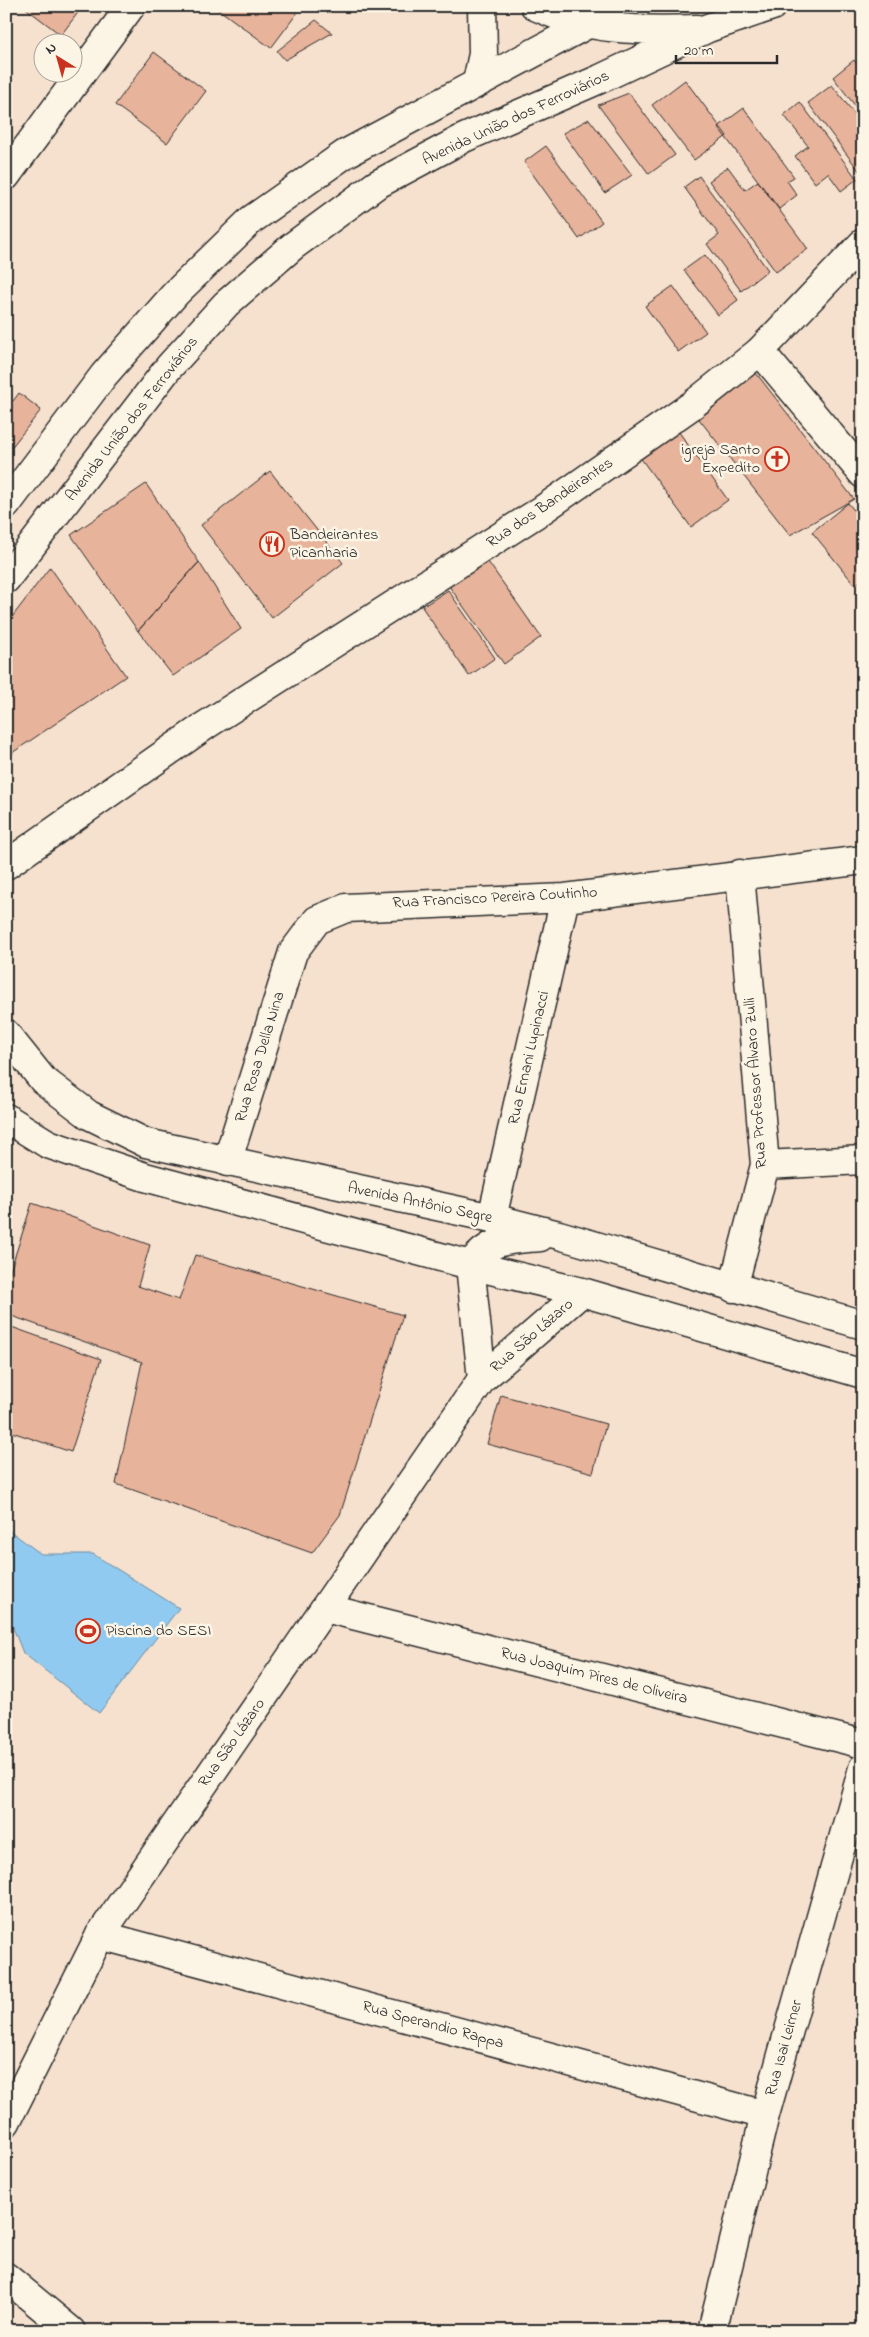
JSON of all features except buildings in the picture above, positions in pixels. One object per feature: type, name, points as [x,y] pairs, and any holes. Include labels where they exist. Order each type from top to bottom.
[{"type":"main road","points":[[6,176],[131,6]]},
{"type":"main road","points":[[477,82],[483,54],[482,6]]},
{"type":"main road","points":[[535,6],[586,25],[641,30],[708,28]]},
{"type":"main road","points":[[6,506],[104,375],[176,293],[251,220],[345,154],[586,25],[612,6]]},
{"type":"main road","name":"Avenida União dos Ferroviários","points":[[6,580],[169,367],[226,304],[293,246],[376,185],[464,138],[600,79],[708,28],[772,6]]},
{"type":"main road","name":"Rua dos Bandeirantes","points":[[6,865],[206,725],[542,510],[691,406],[760,351],[863,242]]},
{"type":"main road","points":[[760,351],[863,474]]},
{"type":"main road","name":"Rua Francisco Pereira Coutinho","points":[[294,952],[317,920],[346,908],[565,898],[740,874],[863,860]]},
{"type":"main road","name":"Rua Professor Álvaro Zulli","points":[[733,1288],[765,1165],[740,874]]},
{"type":"main road","name":"Rua Ernani Lupinacci","points":[[492,1218],[565,898]]},
{"type":"main road","name":"Rua Rosa Della Nina","points":[[227,1162],[294,952]]},
{"type":"main road","name":"Avenida Antônio Segre","points":[[9,1040],[42,1080],[89,1115],[146,1143],[492,1218],[559,1235],[733,1288],[863,1324]]},
{"type":"main road","points":[[6,1118],[48,1144],[145,1177],[470,1265],[582,1292],[863,1374]]},
{"type":"main road","points":[[765,1165],[863,1160]]},
{"type":"main road","points":[[470,1265],[484,1249],[502,1240],[559,1235]]},
{"type":"main road","name":"Rua São Lázaro","points":[[470,1265],[482,1380]]},
{"type":"main road","name":"Rua São Lázaro","points":[[6,2122],[100,1935],[482,1380],[582,1292]]},
{"type":"main road","name":"Rua Joaquim Pires de Oliveira","points":[[325,1608],[863,1744]]},
{"type":"main road","name":"Rua Isai Leirner","points":[[712,2331],[765,2115],[863,1768]]},
{"type":"main road","name":"Rua Sperandio Rappa","points":[[100,1935],[765,2115]]},
{"type":"main road","points":[[6,2277],[71,2331]]},
{"type":"water","name":"Piscina do SESI","points":[[6,1528],[41,1554],[93,1554],[179,1608],[99,1713],[23,1653],[6,1610]]},
{"type":"place","name":"igreja Santo Expedito","points":[[777,459]]},
{"type":"place","name":"Bandeirantes Picanharia","points":[[272,544]]},
{"type":"place","name":"Piscina do SESI","points":[[88,1631]]}]
